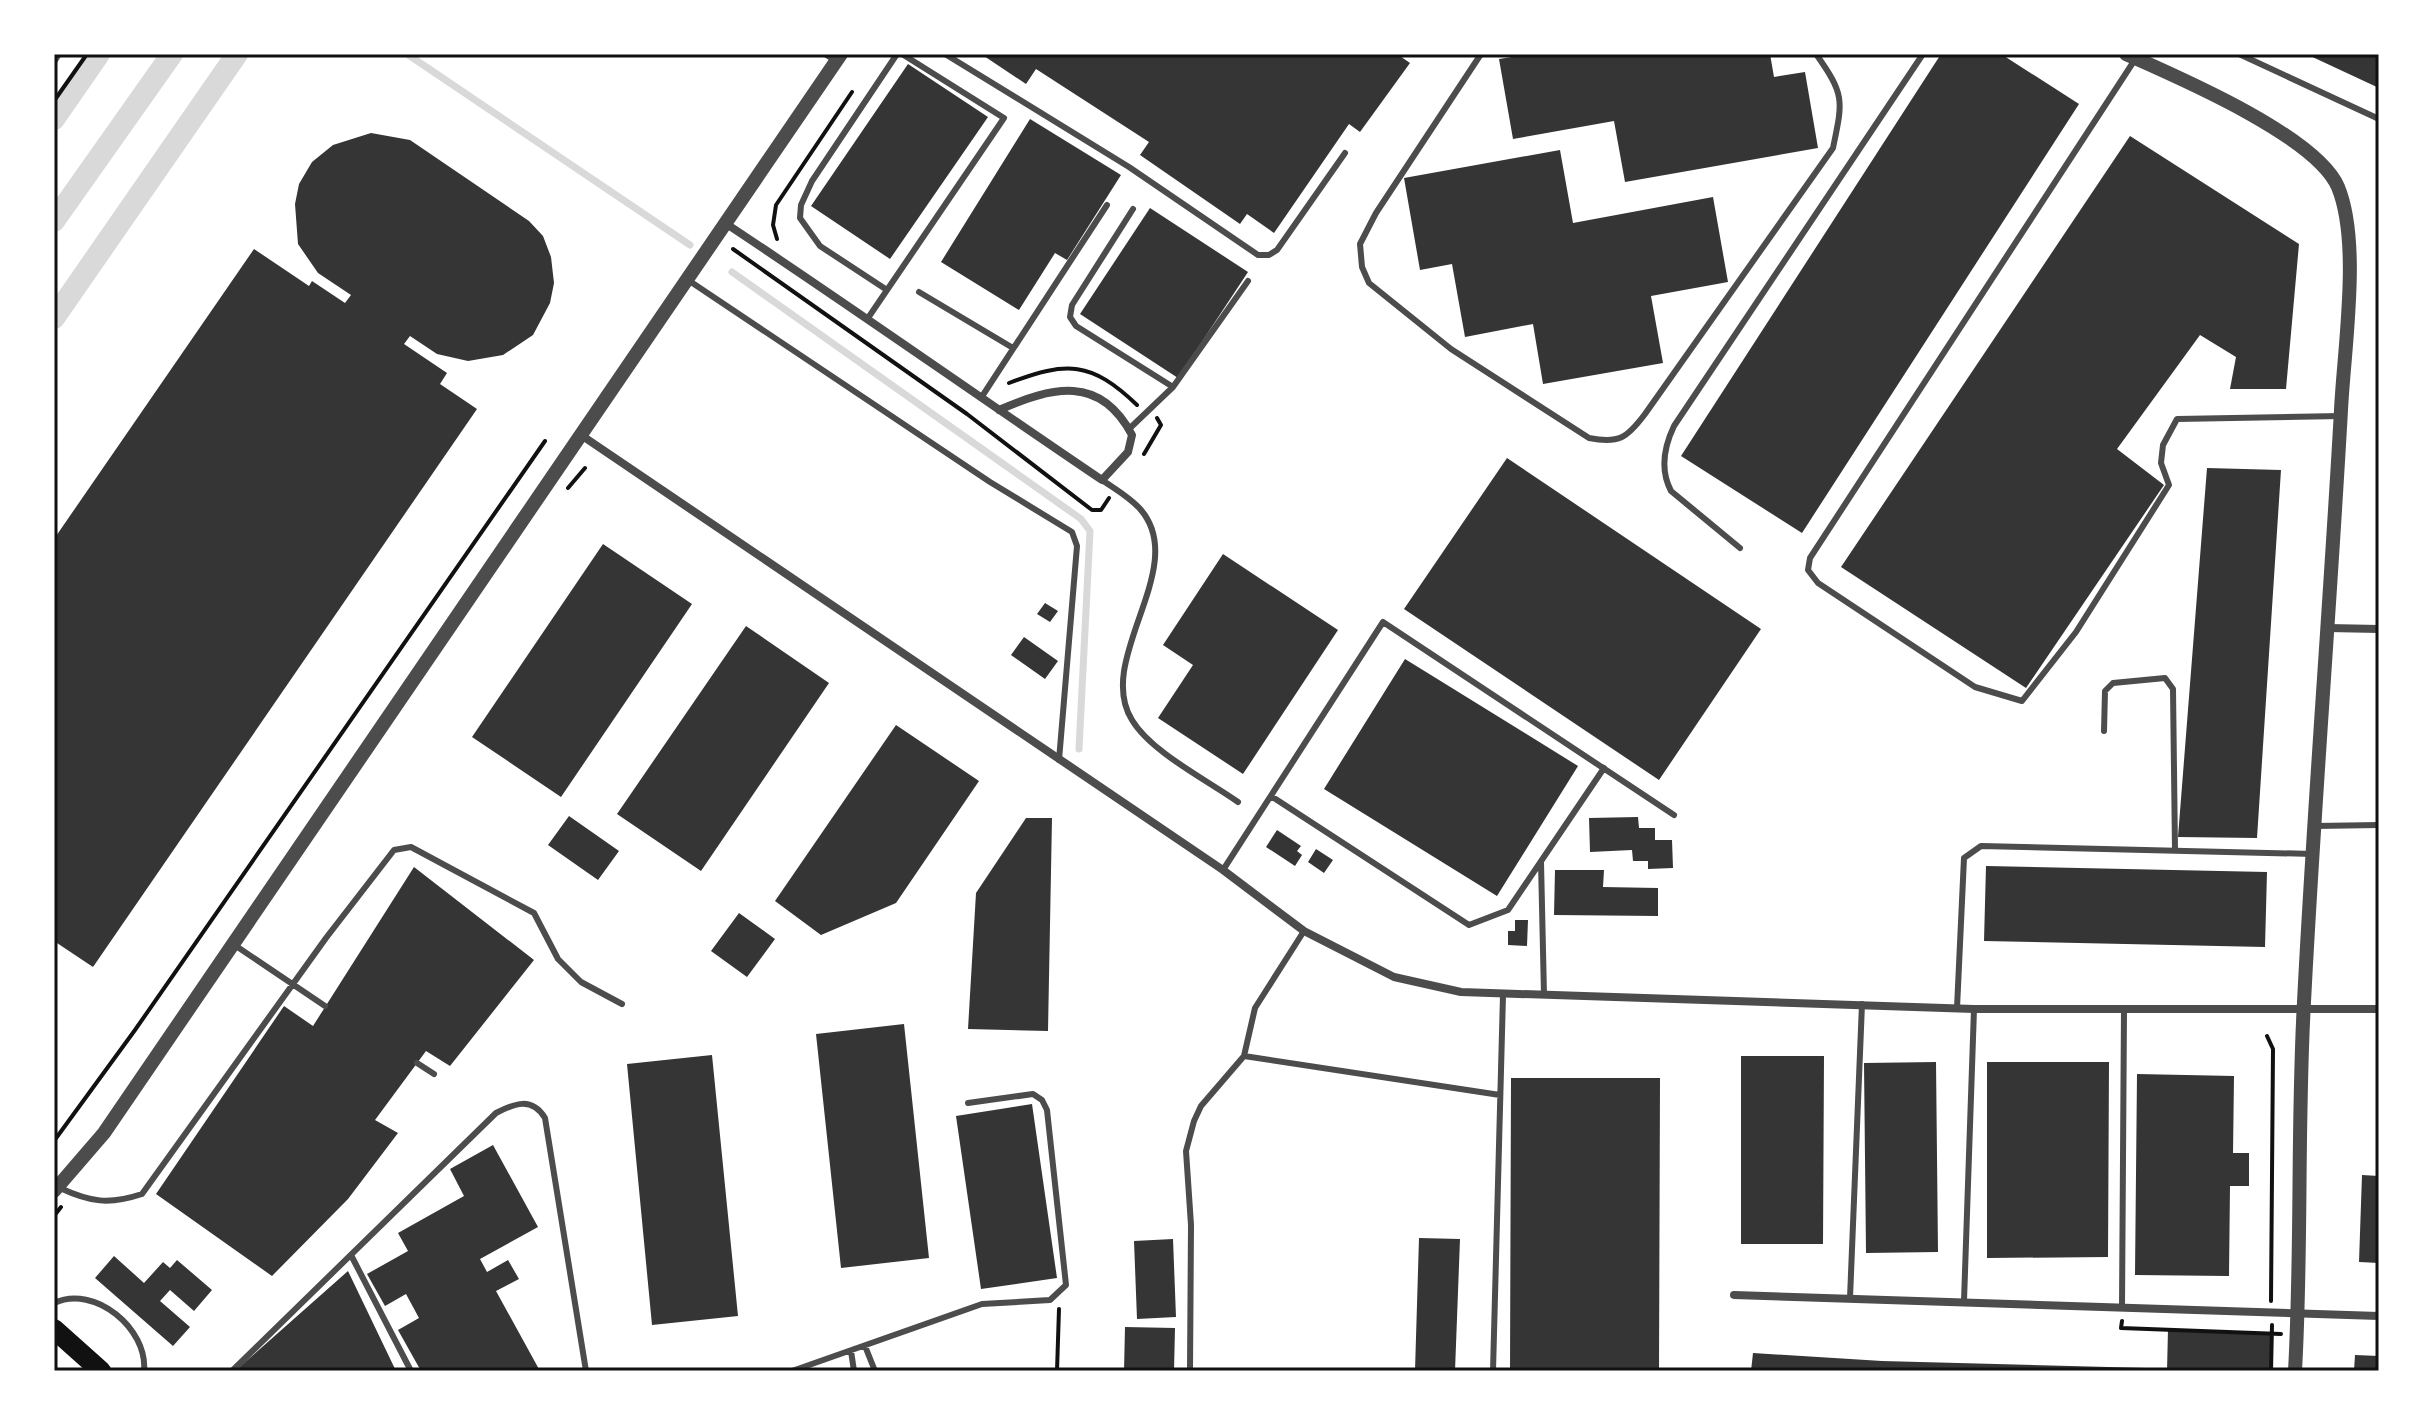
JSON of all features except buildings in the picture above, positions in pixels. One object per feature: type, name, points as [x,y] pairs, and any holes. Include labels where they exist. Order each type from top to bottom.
[{"type":"main road","points":[[54,1329],[101,1371]]},
{"type":"street","points":[[56,1189],[104,1133],[692,272],[834,56]]},
{"type":"street","points":[[2131,56],[2274,127],[2314,158],[2336,183],[2347,213],[2349,261],[2341,416],[2303,1008],[2295,1371]]},
{"type":"street","points":[[725,223],[868,318],[981,398],[1102,480],[1128,452],[1132,435],[1124,419],[1096,396],[1071,389],[1035,394],[999,410]]},
{"type":"street","points":[[581,435],[1223,870],[1304,931],[1394,977],[1461,992],[1503,995],[1974,1009],[2379,1009]]},
{"type":"street","points":[[2328,628],[2379,629]]},
{"type":"street","points":[[1734,1295],[2379,1316]]},
{"type":"lane","points":[[54,62],[59,54]]},
{"type":"lane","points":[[868,318],[1004,118],[900,54],[812,181],[801,205],[800,218],[820,246],[887,290]]},
{"type":"lane","points":[[945,54],[1129,167],[1258,255],[1269,255],[1277,250],[1345,153]]},
{"type":"lane","points":[[1481,54],[1376,213],[1360,244],[1362,267],[1369,283],[1451,349],[1589,438],[1610,442],[1626,439],[1645,414],[1833,148],[1841,109],[1838,85],[1816,54]]},
{"type":"lane","points":[[1740,548],[1671,491],[1666,481],[1665,446],[1674,426],[1923,54]]},
{"type":"lane","points":[[2239,54],[2346,100],[2379,119]]},
{"type":"lane","points":[[2131,56],[1810,558],[1808,570],[1818,583],[1975,687],[2022,701],[2076,632],[2169,485],[2161,463],[2163,445],[2177,419],[2341,416]]},
{"type":"lane","points":[[981,398],[1107,205]]},
{"type":"lane","points":[[1133,209],[1072,305],[1070,317],[1076,326],[1173,387]]},
{"type":"lane","points":[[692,272],[980,476],[1072,532],[1077,546],[1059,760]]},
{"type":"lane","points":[[1129,429],[1173,387],[1248,281]]},
{"type":"lane","points":[[919,292],[1013,348]]},
{"type":"lane","points":[[1102,480],[1141,510],[1153,529],[1157,546],[1122,696],[1130,718],[1143,736],[1238,802]]},
{"type":"lane","points":[[1223,870],[1383,622],[1674,815]]},
{"type":"lane","points":[[2104,731],[2105,691],[2113,683],[2165,678],[2173,689],[2175,850]]},
{"type":"lane","points":[[1271,796],[1469,925],[1508,910],[1604,768]]},
{"type":"lane","points":[[2315,826],[2379,825]]},
{"type":"lane","points":[[1957,1008],[1964,858],[1972,849],[1981,846],[2313,854]]},
{"type":"lane","points":[[56,1189],[93,1202],[119,1201],[142,1194],[394,850],[411,847],[534,913],[558,959],[581,982],[622,1004]]},
{"type":"lane","points":[[1541,861],[1544,995]]},
{"type":"lane","points":[[1190,1371],[1191,1225],[1186,1151],[1201,1106],[1244,1056],[1255,1008],[1304,931]]},
{"type":"lane","points":[[233,944],[325,1006]]},
{"type":"lane","points":[[1493,1371],[1503,995]]},
{"type":"lane","points":[[1850,1298],[1862,1004]]},
{"type":"lane","points":[[1964,1301],[1974,1009]]},
{"type":"lane","points":[[2122,1306],[2124,1010]]},
{"type":"lane","points":[[1244,1056],[1500,1095]]},
{"type":"lane","points":[[417,1063],[434,1074]]},
{"type":"lane","points":[[792,1371],[982,1304],[1050,1300],[1059,1295],[1066,1285],[1047,1110],[1042,1100],[1033,1094],[968,1103]]},
{"type":"lane","points":[[232,1371],[496,1113],[512,1105],[528,1103],[539,1107],[545,1118],[586,1371]]},
{"type":"lane","points":[[352,1257],[411,1371]]},
{"type":"lane","points":[[54,1303],[63,1299],[87,1298],[109,1310],[138,1336],[146,1358],[144,1371]]},
{"type":"lane","points":[[865,1346],[875,1371]]},
{"type":"lane","points":[[851,1351],[854,1371]]},
{"type":"path","points":[[54,101],[87,54]]},
{"type":"path","points":[[786,248],[777,239],[773,225],[776,205],[853,91]]},
{"type":"path","points":[[715,238],[967,414],[1092,510],[1101,510],[1115,489]]},
{"type":"path","points":[[990,385],[1007,384],[1064,366],[1080,367],[1113,382],[1147,415],[1161,420],[1138,463]]},
{"type":"path","points":[[54,1141],[135,1030],[545,441]]},
{"type":"path","points":[[2267,1036],[2273,1049],[2271,1371]]},
{"type":"path","points":[[1057,1371],[1059,1295]]},
{"type":"path","points":[[2122,1306],[2121,1328],[2297,1335]]},
{"type":"waterway","points":[[54,119],[99,54]]},
{"type":"waterway","points":[[54,221],[172,54]]},
{"type":"waterway","points":[[54,318],[237,54]]},
{"type":"waterway","points":[[407,54],[690,245]]},
{"type":"waterway","points":[[732,272],[1081,519],[1090,531],[1079,749]]}]
